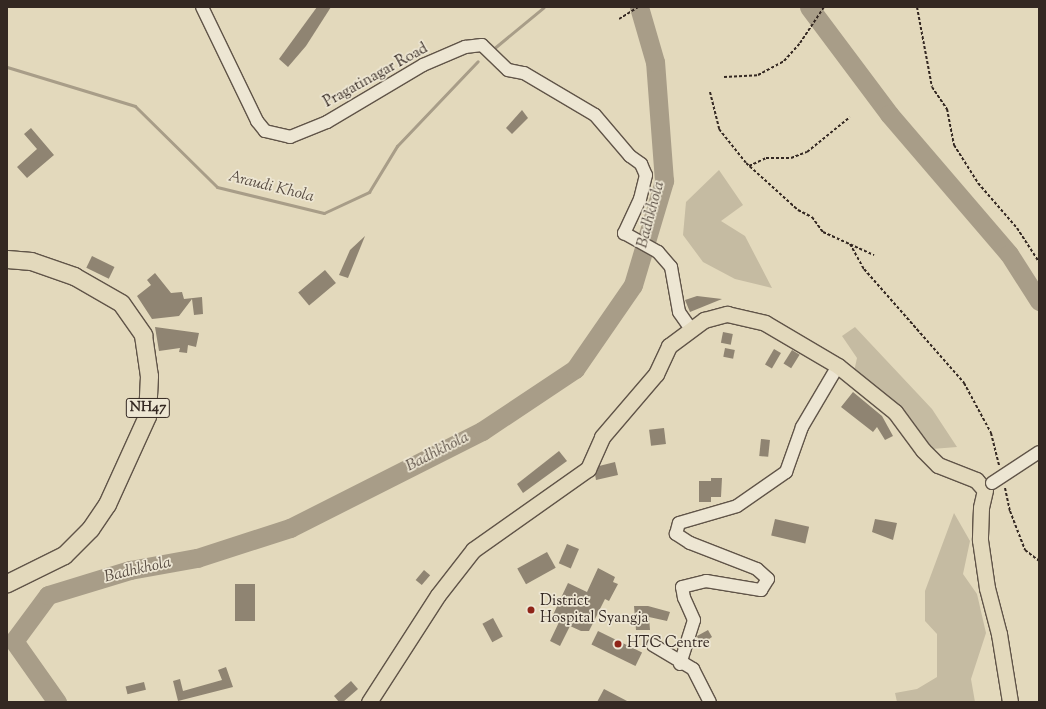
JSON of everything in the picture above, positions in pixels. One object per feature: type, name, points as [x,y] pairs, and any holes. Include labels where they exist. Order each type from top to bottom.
[{"type":"highway","name":"NH47","points":[[7,259],[30,261],[74,276],[121,304],[143,335],[150,376],[147,416],[107,504],[90,529],[64,555],[7,582]]},
{"type":"main road","points":[[369,702],[438,595],[473,550],[588,469],[602,437],[656,374],[669,346],[704,320],[727,314],[765,323],[838,366],[895,412],[923,450],[938,465],[989,486],[981,508],[980,540],[987,588],[999,634],[1010,702]]},
{"type":"street","name":"Pragatinagar Road","points":[[202,7],[257,122],[265,131],[290,137],[327,122],[423,65],[465,47],[482,45],[508,70],[524,72],[595,115],[630,156],[641,164],[646,174],[640,199],[624,233],[658,252],[671,267],[679,312],[691,329]]},
{"type":"street","points":[[680,664],[694,620],[684,598],[682,587],[706,581],[761,590],[768,579],[758,568],[690,543],[676,534],[679,523],[737,506],[786,472],[802,427],[838,366]]},
{"type":"street","points":[[989,486],[1039,452]]},
{"type":"street","points":[[653,645],[680,664],[693,669],[710,702]]},
{"type":"path","points":[[619,19],[638,7]]},
{"type":"path","points":[[724,77],[758,75],[784,61],[800,43],[824,7]]},
{"type":"path","points":[[917,7],[932,87],[947,109],[954,145],[978,183],[1016,228],[1039,262]]},
{"type":"path","points":[[710,92],[719,129],[734,152],[798,210],[812,217],[822,232],[874,255]]},
{"type":"path","points":[[749,166],[766,158],[791,158],[807,152],[850,117]]},
{"type":"path","points":[[850,244],[864,268],[964,383],[991,433],[1001,472]]},
{"type":"path","points":[[1004,488],[1010,511],[1025,550],[1039,561]]},
{"type":"shaded area","points":[[719,170],[743,205],[721,221],[745,236],[772,288],[735,279],[703,262],[683,235],[686,202]]},
{"type":"shaded area","points":[[855,327],[932,409],[957,447],[932,449],[853,376],[857,358],[842,336]]},
{"type":"shaded area","points":[[954,513],[970,541],[963,574],[977,594],[986,633],[971,679],[975,702],[897,702],[895,693],[917,689],[937,677],[937,634],[925,621],[925,591]]},
{"type":"building","points":[[317,7],[331,7],[306,46],[288,67],[279,59]]},
{"type":"building","points":[[522,110],[528,118],[512,134],[506,128]]},
{"type":"building","points":[[31,128],[54,155],[27,178],[17,167],[37,149],[24,134]]},
{"type":"building","points":[[365,236],[348,278],[339,275],[350,250]]},
{"type":"building","points":[[92,256],[114,267],[109,279],[86,268]]},
{"type":"building","points":[[325,270],[336,283],[309,306],[298,292]]},
{"type":"building","points":[[155,273],[171,293],[182,292],[184,299],[202,297],[203,314],[194,315],[192,299],[179,316],[152,319],[137,296],[151,285],[147,280]]},
{"type":"building","points":[[697,296],[722,299],[690,312],[685,300]]},
{"type":"building","points":[[155,327],[199,333],[196,347],[188,345],[187,353],[179,352],[180,348],[159,351]]},
{"type":"building","points":[[723,332],[733,334],[731,345],[721,343]]},
{"type":"building","points":[[725,348],[735,350],[733,359],[723,357]]},
{"type":"building","points":[[774,349],[781,353],[772,369],[765,365]]},
{"type":"building","points":[[792,350],[800,355],[791,368],[784,364]]},
{"type":"building","points":[[853,392],[882,416],[893,436],[885,440],[877,427],[873,432],[841,407]]},
{"type":"building","points":[[664,428],[666,444],[651,446],[649,430]]},
{"type":"building","points":[[761,439],[770,440],[768,457],[759,456]]},
{"type":"building","points":[[559,451],[567,461],[523,493],[517,484]]},
{"type":"building","points":[[615,462],[618,475],[596,480],[595,474],[599,466]]},
{"type":"building","points":[[711,478],[722,478],[721,497],[711,497],[711,502],[699,502],[699,481],[711,481]]},
{"type":"building","points":[[775,519],[809,527],[805,543],[771,536]]},
{"type":"building","points":[[875,519],[897,523],[893,540],[872,532]]},
{"type":"building","points":[[567,544],[579,549],[571,568],[559,563]]},
{"type":"building","points":[[547,552],[556,568],[526,584],[517,568]]},
{"type":"building","points":[[598,568],[615,577],[613,582],[618,584],[609,601],[605,599],[589,631],[581,631],[570,626],[560,646],[550,641],[560,620],[552,617],[568,583],[587,592]]},
{"type":"building","points":[[424,570],[430,575],[422,585],[416,580]]},
{"type":"building","points":[[235,584],[255,584],[255,621],[235,621]]},
{"type":"building","points":[[634,606],[648,606],[670,612],[667,621],[649,617],[650,630],[636,630]]},
{"type":"building","points":[[493,618],[503,637],[492,642],[482,624]]},
{"type":"building","points":[[708,630],[712,637],[700,645],[697,636]]},
{"type":"building","points":[[598,631],[642,652],[635,666],[591,644]]},
{"type":"building","points":[[226,667],[233,687],[178,701],[173,681],[180,679],[183,691],[222,680],[218,670]]},
{"type":"building","points":[[351,681],[358,689],[343,702],[339,702],[334,696]]},
{"type":"building","points":[[144,682],[146,690],[127,694],[126,687]]},
{"type":"building","points":[[604,689],[629,702],[597,702]]},
{"type":"waterway","name":"Araudi Khola","points":[[492,50],[544,7]]},
{"type":"waterway","name":"Badhkhola","points":[[57,702],[14,641],[48,595],[130,570],[197,558],[290,528],[482,431],[575,369],[633,285],[664,181],[655,62],[639,7]]},
{"type":"waterway","points":[[809,7],[889,114],[1009,254],[1039,301]]},
{"type":"waterway","name":"Araudi Khola","points":[[7,67],[135,106],[217,187],[324,213],[369,192],[397,146],[478,61]]},
{"type":"place","name":"District Hospital Syangja","points":[[531,610]]},
{"type":"place","name":"HTC Centre","points":[[618,644]]}]
